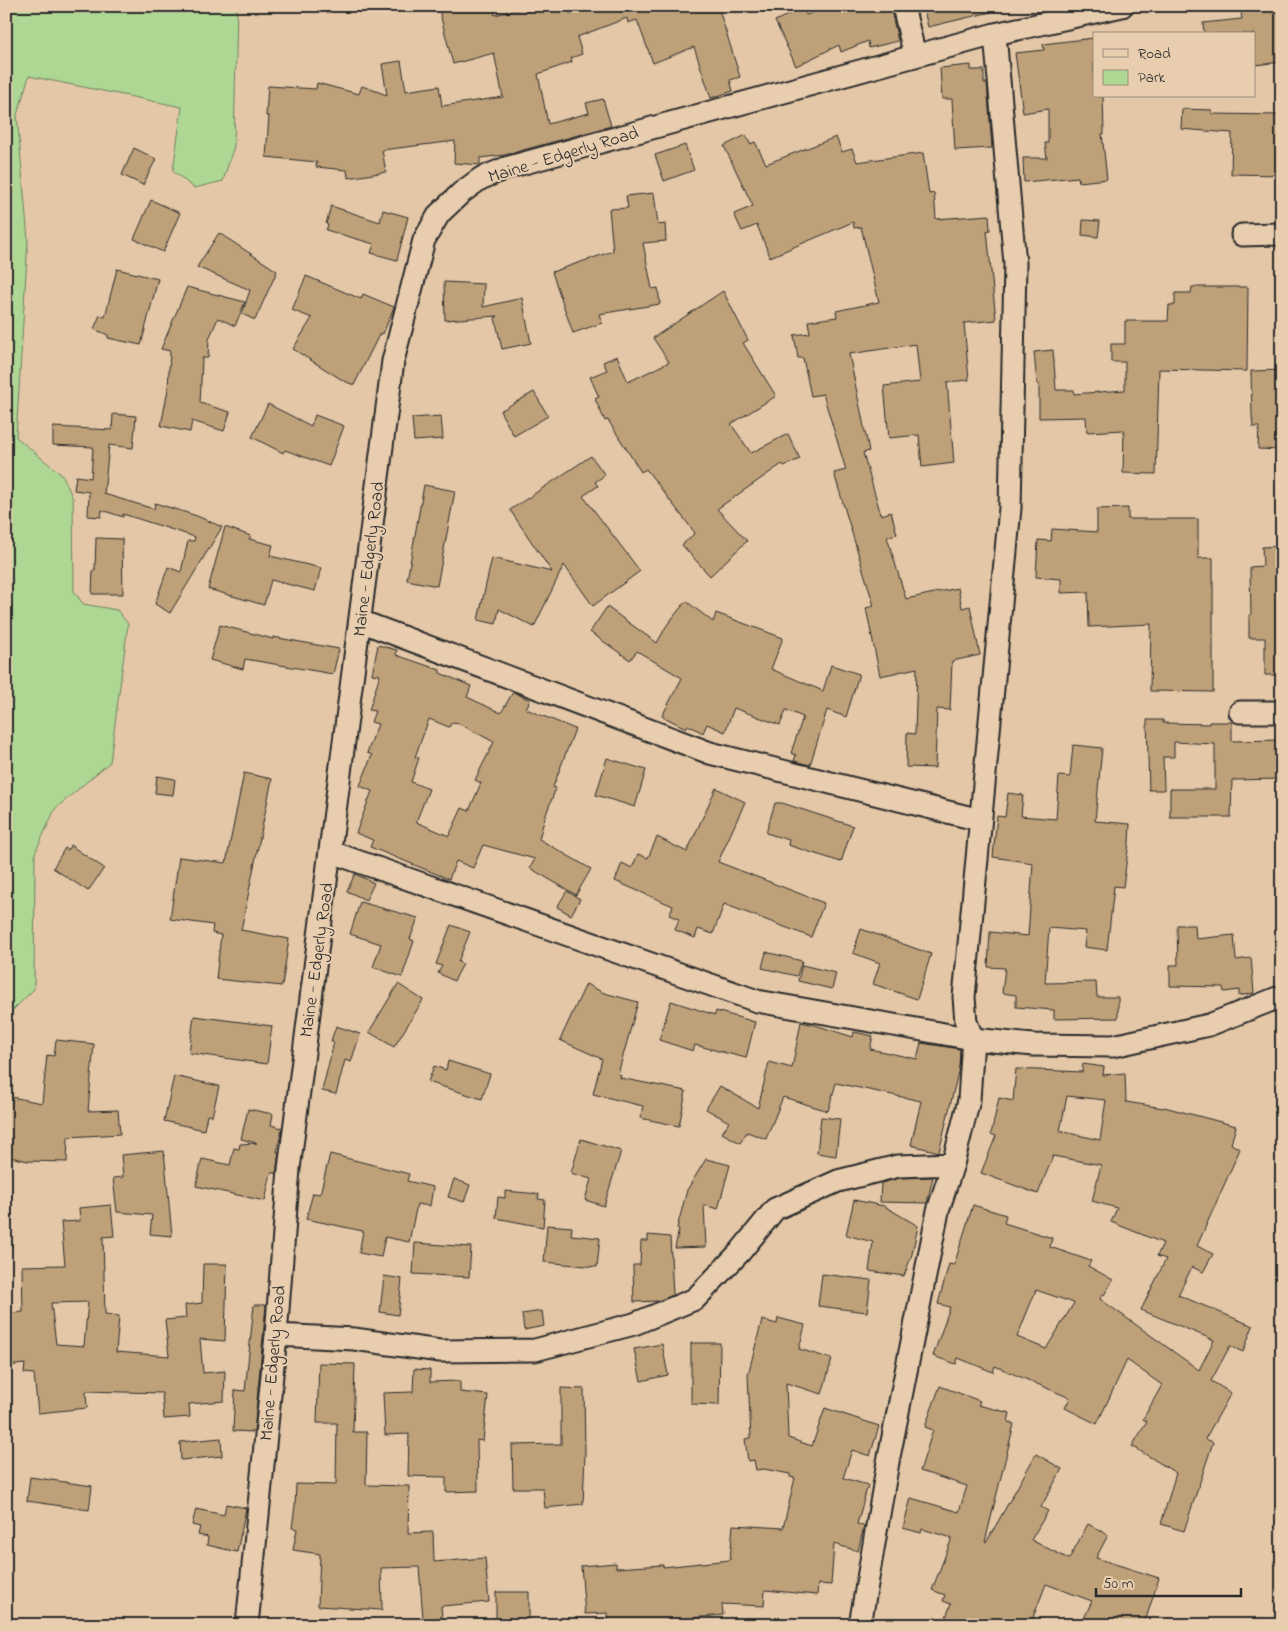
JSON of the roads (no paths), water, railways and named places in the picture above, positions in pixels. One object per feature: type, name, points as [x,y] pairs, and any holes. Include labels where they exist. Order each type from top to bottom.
[{"type":"street","points":[[903,6],[915,56]]},
{"type":"street","name":"Maine - Edgerly Road","points":[[247,1625],[276,1335],[289,1169],[394,361],[424,240],[439,214],[461,193],[474,183],[506,168],[995,34],[1122,6]]},
{"type":"street","points":[[860,1625],[888,1462],[938,1211],[970,1100],[973,1039],[966,1022],[964,997],[1010,508],[1015,264],[995,34]]},
{"type":"street","points":[[1242,235],[1282,234]]},
{"type":"street","points":[[360,620],[710,753],[980,820]]},
{"type":"street","points":[[1240,712],[1282,712]]},
{"type":"street","points":[[331,852],[757,1000],[973,1039],[1033,1045],[1113,1046],[1209,1025],[1282,996]]},
{"type":"street","points":[[276,1335],[354,1339],[440,1351],[535,1350],[634,1324],[695,1298],[740,1252],[776,1209],[838,1181],[898,1166],[953,1164]]}]
